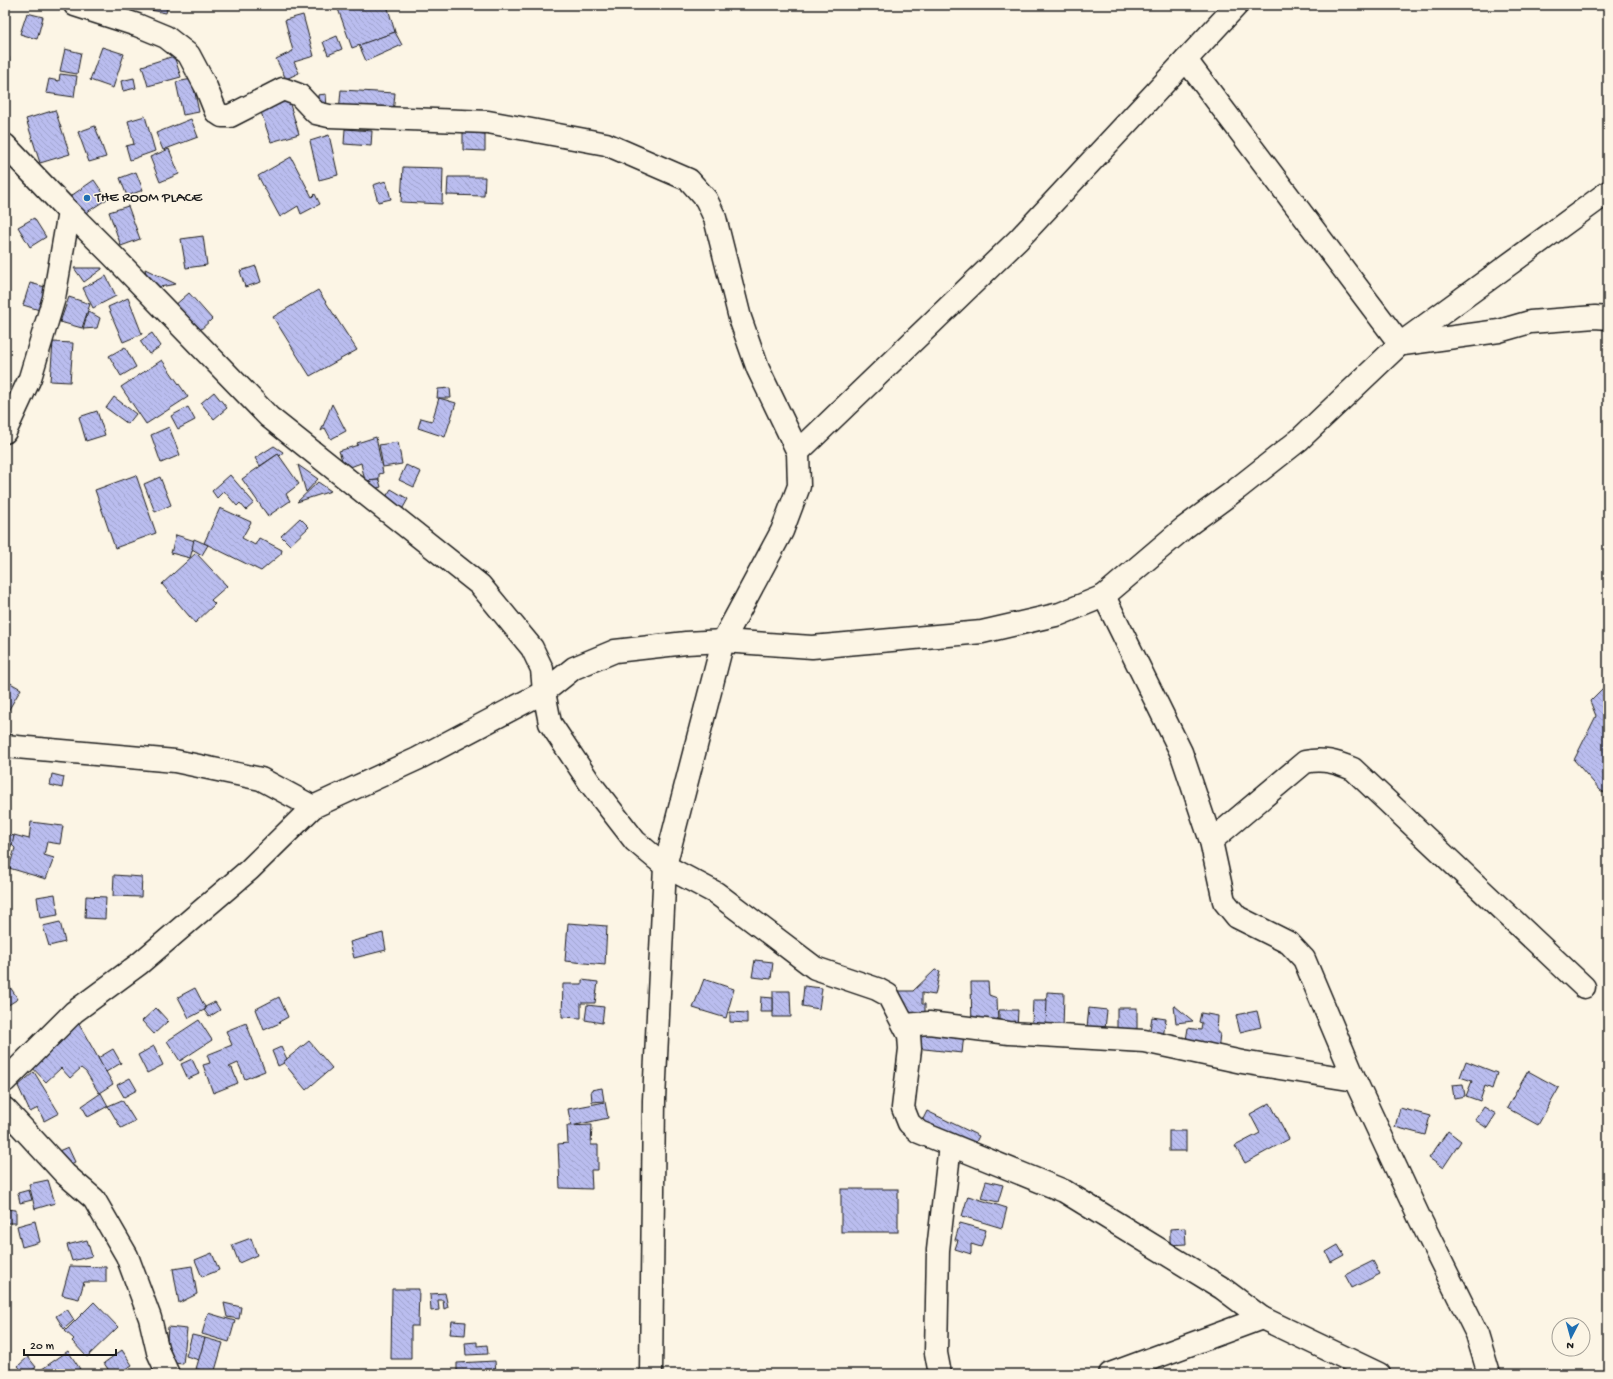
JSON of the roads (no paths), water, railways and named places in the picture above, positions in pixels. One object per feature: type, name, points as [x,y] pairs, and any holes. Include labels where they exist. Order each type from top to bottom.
[{"type":"street","points":[[75,5],[166,36],[189,55],[206,88],[216,112],[222,116],[230,116],[283,89],[299,95],[316,113],[329,116],[488,122],[606,144],[689,180],[706,199],[715,218],[740,318],[758,369],[798,452],[799,486],[782,532],[722,641],[665,866],[654,1100],[651,1374]]},
{"type":"street","points":[[798,452],[1018,240],[1237,5]]},
{"type":"street","points":[[1186,60],[1400,344]]},
{"type":"street","points":[[5,145],[269,417],[480,585],[532,648],[542,669],[544,692],[550,723],[590,783],[636,842],[665,866],[716,893],[815,968],[877,989],[888,995],[909,1034],[910,1050],[903,1108],[909,1123],[919,1132],[1064,1191],[1222,1288],[1262,1318],[1379,1374]]},
{"type":"street","points":[[5,1081],[74,1012],[151,954],[249,870],[313,807],[417,759],[544,692],[574,668],[615,652],[686,643],[722,641],[812,648],[982,632],[1060,614],[1104,596],[1184,528],[1237,489],[1299,440],[1400,344],[1608,192]]},
{"type":"street","points":[[5,432],[30,378],[54,298],[69,212]]},
{"type":"street","points":[[1400,344],[1499,331],[1530,322],[1595,317],[1608,318]]},
{"type":"street","points":[[1104,596],[1181,752],[1211,841],[1224,901],[1237,917],[1289,943],[1304,959],[1355,1080],[1419,1218],[1477,1334],[1489,1374]]},
{"type":"street","points":[[5,746],[175,761],[261,779],[313,807]]},
{"type":"street","points":[[1211,841],[1305,762],[1316,760],[1333,761],[1353,769],[1584,987]]},
{"type":"street","points":[[905,1025],[929,1023],[1009,1033],[1144,1041],[1242,1062],[1355,1080]]},
{"type":"street","points":[[5,1109],[65,1174],[94,1199],[127,1256],[150,1318],[158,1352],[168,1374]]},
{"type":"street","points":[[940,1374],[936,1353],[938,1250],[950,1145]]},
{"type":"street","points":[[1110,1374],[1262,1318]]},
{"type":"place","name":"THE ROOM PLACE","points":[[87,198]]}]
